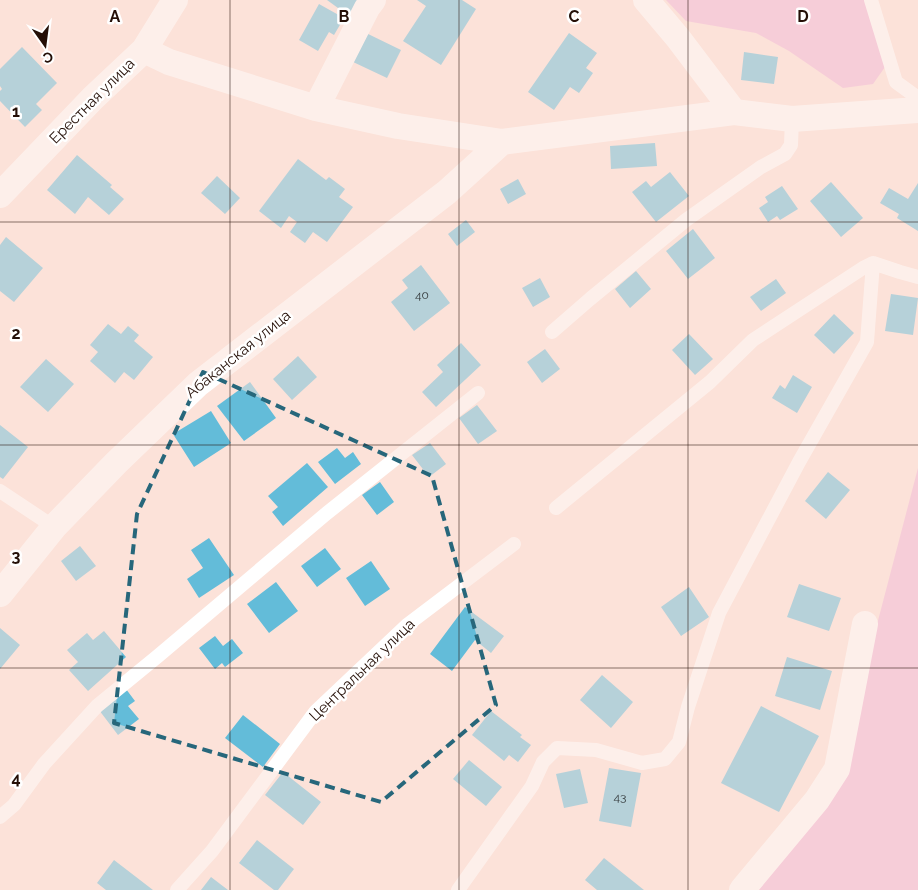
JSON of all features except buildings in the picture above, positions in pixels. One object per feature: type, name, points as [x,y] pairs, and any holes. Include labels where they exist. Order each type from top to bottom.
[{"type":"street","name":"Ерестная улица","points":[[0,195],[93,98],[144,50],[175,0]]},
{"type":"street","points":[[316,108],[373,0]]},
{"type":"street","points":[[646,0],[678,38],[734,112]]},
{"type":"street","points":[[144,50],[169,62],[316,108],[398,126],[502,142],[734,112],[792,119],[918,110]]},
{"type":"street","name":"Абаканская улица","points":[[0,594],[54,527],[116,463],[198,384],[447,192],[502,142]]},
{"type":"street","points":[[742,890],[817,800],[837,768],[864,624]]},
{"type":"lane","points":[[872,0],[896,82],[918,98]]},
{"type":"lane","points":[[552,332],[686,220],[761,167],[785,154],[791,145],[792,119]]},
{"type":"lane","points":[[556,508],[710,382],[753,340],[863,268],[873,263],[918,277]]},
{"type":"lane","points":[[458,890],[532,786],[543,762],[558,748],[596,750],[642,763],[665,759],[679,742],[688,707],[719,613],[798,462],[867,342],[873,263]]},
{"type":"lane","points":[[0,817],[14,805],[44,764],[97,706],[327,513],[478,393]]},
{"type":"lane","points":[[0,491],[54,527]]},
{"type":"lane","name":"Центральная улица","points":[[176,890],[212,851],[316,711],[407,625],[514,544]]},
{"type":"highlighted area","points":[[203,372],[432,476],[496,705],[381,802],[114,723],[137,514]]},
{"type":"shaded area","points":[[666,0],[865,0],[885,67],[873,84],[843,88],[789,51],[756,33],[686,21]]},
{"type":"shaded area","points":[[918,468],[918,890],[734,890],[814,797],[869,655]]}]
